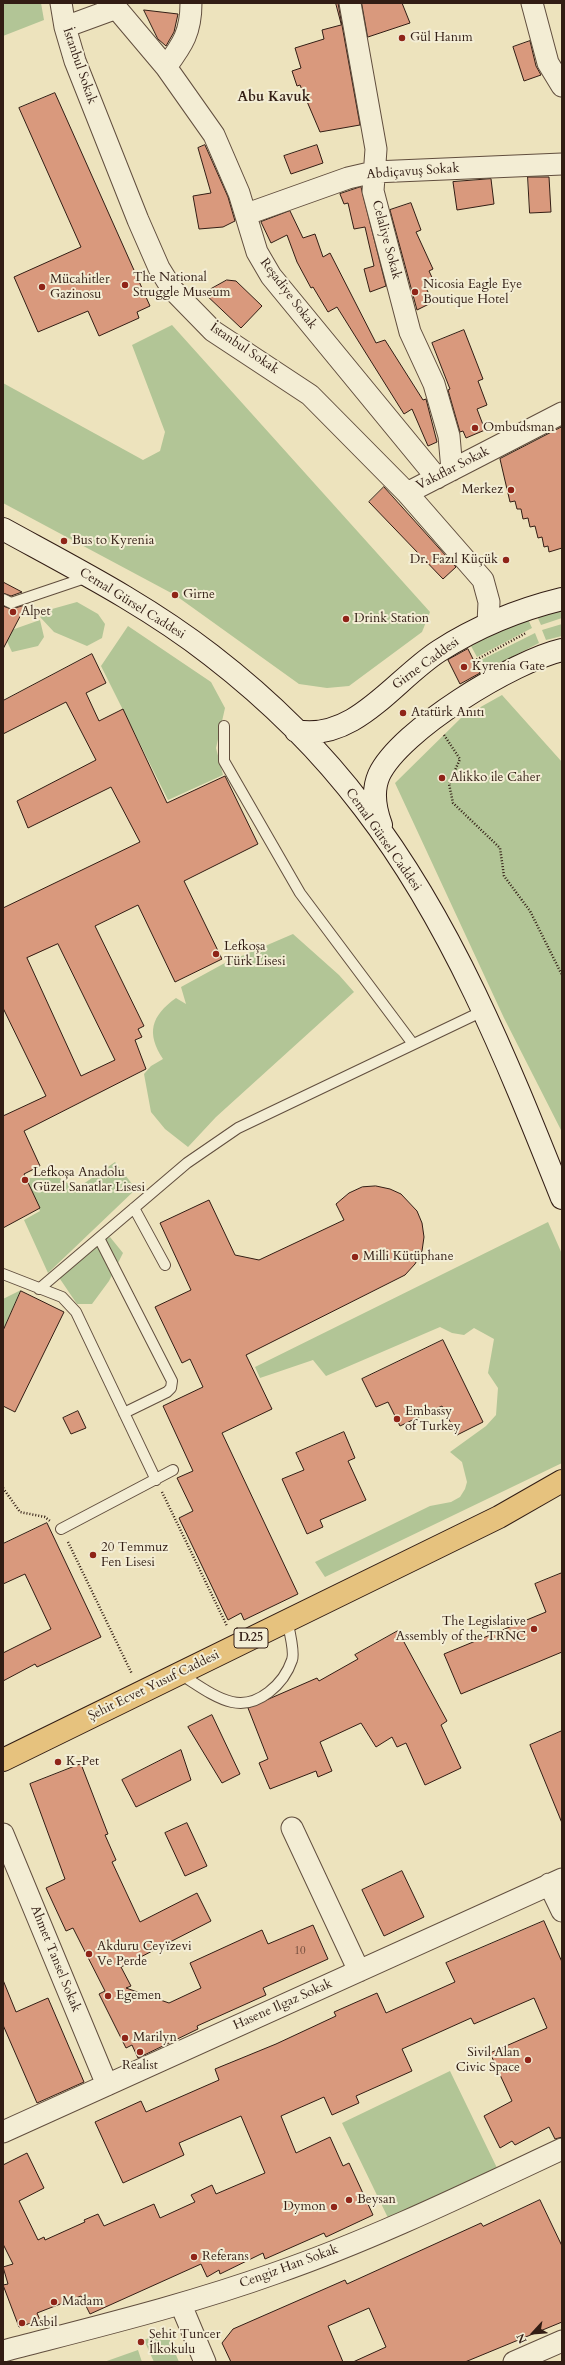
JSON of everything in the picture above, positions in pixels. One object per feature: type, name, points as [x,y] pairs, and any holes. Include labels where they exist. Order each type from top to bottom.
[{"type":"main road","name":"Cemal Gürsel Caddesi","points":[[3,529],[150,612],[212,656],[296,731],[339,777],[384,836],[425,901],[483,1011],[562,1198]]},
{"type":"main road","name":"Girne Caddesi","points":[[296,731],[310,734],[327,732],[349,721],[372,706],[402,678],[438,652],[488,624],[528,608],[562,600]]},
{"type":"main road","points":[[384,836],[375,803],[375,789],[385,765],[397,752],[416,733],[487,683],[527,662],[562,650]]},
{"type":"main road","name":"Şehit Ecvet Yusuf Caddesi","points":[[3,1760],[499,1517],[562,1481]]},
{"type":"main road","name":"Şehit Ecvet Yusuf Caddesi","points":[[499,1517],[562,1494]]},
{"type":"street","name":"İstanbul Sokak","points":[[60,3],[75,62],[138,220],[159,268],[172,289],[213,331],[310,395],[407,493],[483,580],[489,602],[488,624]]},
{"type":"street","points":[[166,67],[181,47],[191,23],[191,3]]},
{"type":"street","name":"Celaliye Sokak","points":[[350,3],[376,149],[373,191],[410,332],[434,384],[449,436],[444,474]]},
{"type":"street","points":[[532,3],[548,63],[562,86]]},
{"type":"street","points":[[65,27],[115,6]]},
{"type":"street","name":"Reşadiye Sokak","points":[[115,6],[166,67],[214,135],[247,214],[257,252],[271,276],[444,474]]},
{"type":"street","name":"Abdiçavuş Sokak","points":[[247,214],[348,178],[374,172],[562,164]]},
{"type":"street","name":"Vakıflar Sokak","points":[[407,493],[562,413]]},
{"type":"street","points":[[292,1828],[359,1971]]},
{"type":"street","name":"Ahmet Tansel Sokak","points":[[3,1834],[107,2085]]},
{"type":"street","points":[[556,1882],[562,1911]]},
{"type":"street","name":"Hasene Ilgaz Sokak","points":[[3,2132],[556,1882]]},
{"type":"street","name":"Cengiz Han Sokak","points":[[3,2351],[181,2305],[277,2273],[377,2235],[562,2149]]},
{"type":"street","points":[[181,2305],[205,2362]]},
{"type":"street","points":[[514,2362],[562,2341]]},
{"type":"lane","points":[[3,599],[11,603],[90,577]]},
{"type":"lane","points":[[224,726],[224,761],[300,893],[413,1044]]},
{"type":"lane","points":[[39,1289],[188,1163],[238,1128],[483,1011]]},
{"type":"lane","points":[[134,1208],[165,1265]]},
{"type":"lane","points":[[99,1238],[172,1381],[171,1388],[167,1392],[124,1413]]},
{"type":"lane","points":[[3,1274],[62,1297],[76,1312],[156,1480]]},
{"type":"lane","points":[[61,1529],[173,1470]]},
{"type":"lane","points":[[180,1674],[231,1702],[250,1702],[272,1691],[285,1674],[293,1658],[287,1620]]},
{"type":"path","points":[[474,661],[532,630]]},
{"type":"path","points":[[444,735],[460,759],[449,784],[453,803],[500,848],[504,876],[530,911],[562,975]]},
{"type":"path","points":[[156,1480],[236,1645]]},
{"type":"path","points":[[3,1488],[20,1512],[45,1517],[61,1529],[141,1693]]},
{"type":"green space","points":[[3,3],[41,3],[44,20],[3,36]]},
{"type":"green space","points":[[172,325],[430,612],[422,632],[349,686],[327,688],[299,684],[175,595],[3,503],[3,383],[143,460],[160,451],[165,432],[132,345]]},
{"type":"green space","points":[[77,602],[98,614],[105,624],[102,638],[87,646],[54,632],[40,617],[52,609]]},
{"type":"green space","points":[[562,605],[562,618],[541,625],[536,614]]},
{"type":"green space","points":[[527,617],[532,628],[477,657],[471,646]]},
{"type":"green space","points":[[40,620],[44,637],[38,646],[12,652],[3,633]]},
{"type":"green space","points":[[562,624],[562,636],[546,640],[542,630]]},
{"type":"green space","points":[[128,626],[211,682],[225,708],[216,748],[223,775],[168,800],[101,666]]},
{"type":"green space","points":[[535,633],[539,643],[485,671],[479,661]]},
{"type":"green space","points":[[502,695],[562,762],[562,1132],[504,1018],[395,783],[461,718]]},
{"type":"green space","points":[[293,934],[339,975],[354,992],[216,1117],[188,1147],[165,1129],[151,1112],[144,1074],[151,1066],[163,1059],[154,1041],[153,1033],[156,1018],[161,1011],[176,998],[186,1004],[181,987],[223,964]]},
{"type":"green space","points":[[115,1162],[136,1189],[48,1273],[24,1220],[40,1211],[27,1182],[29,1178],[60,1178],[76,1189]]},
{"type":"green space","points":[[548,1222],[562,1254],[562,1463],[325,1577],[315,1562],[430,1506],[451,1502],[460,1497],[467,1482],[462,1462],[450,1452],[486,1426],[496,1415],[498,1388],[488,1373],[494,1339],[474,1328],[464,1335],[452,1333],[440,1327],[326,1376],[313,1360],[260,1378],[255,1367]]},
{"type":"green space","points":[[110,1237],[123,1253],[109,1281],[92,1304],[77,1304],[58,1276],[90,1246]]},
{"type":"green space","points":[[21,1290],[3,1330],[3,1299]]},
{"type":"green space","points":[[450,2071],[498,2170],[390,2222],[342,2123]]},
{"type":"green space","points":[[166,2331],[179,2362],[154,2362],[144,2340]]},
{"type":"green space","points":[[138,2350],[142,2362],[104,2362]]},
{"type":"building","points":[[336,3],[338,3],[360,125],[320,132],[300,85],[297,86],[292,71],[301,68],[295,48],[324,39],[322,30],[341,25]]},
{"type":"building","points":[[362,3],[402,3],[410,23],[368,37]]},
{"type":"building","points":[[144,10],[178,14],[174,32],[166,46],[158,39]]},
{"type":"building","points":[[530,41],[536,66],[541,75],[524,81],[513,47]]},
{"type":"building","points":[[55,93],[150,306],[137,312],[139,318],[99,336],[88,311],[38,332],[14,277],[81,247],[19,108]]},
{"type":"building","points":[[205,145],[228,197],[235,221],[223,227],[199,229],[193,196],[211,193],[198,148]]},
{"type":"building","points":[[317,145],[323,163],[291,174],[284,156]]},
{"type":"building","points":[[528,177],[549,177],[551,212],[530,213]]},
{"type":"building","points":[[491,179],[494,204],[457,210],[453,182]]},
{"type":"building","points":[[361,187],[386,286],[370,292],[364,269],[374,266],[365,227],[354,229],[348,203],[344,204],[340,194]]},
{"type":"building","points":[[411,203],[421,230],[416,232],[433,269],[429,271],[435,284],[426,288],[433,302],[417,310],[390,210]]},
{"type":"building","points":[[290,211],[303,238],[315,234],[323,257],[330,253],[376,343],[385,340],[423,400],[426,399],[437,442],[428,446],[412,409],[404,414],[337,307],[328,312],[313,287],[311,288],[297,262],[287,235],[271,243],[261,222]]},
{"type":"building","points":[[227,280],[236,281],[262,306],[241,328],[204,293]]},
{"type":"building","points":[[464,330],[483,379],[478,381],[487,405],[477,409],[485,430],[466,438],[463,431],[460,432],[448,390],[450,389],[432,343]]},
{"type":"building","points":[[562,427],[562,548],[549,552],[548,546],[544,547],[542,537],[538,538],[535,526],[530,527],[528,518],[523,519],[521,509],[517,509],[515,501],[510,502],[500,459]]},
{"type":"building","points":[[384,487],[456,567],[443,579],[369,502]]},
{"type":"building","points":[[3,582],[22,592],[11,596],[3,593]]},
{"type":"building","points":[[26,605],[3,649],[3,606],[11,609]]},
{"type":"building","name":"Kyrenia Gate","points":[[468,649],[480,673],[460,684],[448,660]]},
{"type":"building","points":[[92,654],[106,683],[86,693],[99,721],[123,709],[167,803],[225,776],[258,844],[184,881],[222,959],[175,982],[138,905],[95,926],[144,1026],[138,1029],[142,1037],[135,1040],[146,1069],[24,1131],[40,1166],[24,1174],[40,1208],[3,1228],[3,1116],[46,1096],[3,1008],[3,908],[140,842],[111,787],[28,828],[17,801],[96,760],[66,702],[3,734],[3,701]],"holes":[[[58,944],[115,1060],[81,1076],[27,958]]]},
{"type":"building","points":[[376,1186],[390,1189],[401,1194],[417,1211],[422,1223],[424,1237],[422,1251],[415,1264],[405,1275],[246,1355],[272,1409],[222,1433],[298,1594],[244,1620],[241,1613],[228,1620],[179,1518],[193,1511],[177,1478],[193,1471],[163,1406],[203,1387],[190,1359],[182,1363],[155,1307],[191,1290],[160,1223],[209,1200],[235,1255],[259,1260],[344,1220],[336,1204],[349,1193],[362,1187]]},
{"type":"building","points":[[21,1291],[64,1312],[15,1412],[3,1406],[3,1331]]},
{"type":"building","points":[[443,1340],[483,1422],[457,1435],[442,1406],[400,1426],[388,1402],[376,1407],[362,1379]]},
{"type":"building","points":[[78,1411],[86,1428],[71,1434],[63,1418]]},
{"type":"building","points":[[344,1432],[355,1458],[348,1461],[366,1500],[320,1520],[323,1527],[307,1534],[282,1479],[304,1470],[296,1453]]},
{"type":"building","points":[[47,1523],[101,1637],[37,1667],[35,1664],[3,1681],[3,1653],[51,1629],[25,1574],[3,1584],[3,1544]]},
{"type":"building","name":"The Legislative Assembly of the TRNC","points":[[562,1573],[562,1652],[461,1694],[444,1654],[546,1612],[535,1584]]},
{"type":"building","points":[[398,1631],[447,1721],[441,1725],[461,1768],[425,1785],[406,1743],[397,1747],[392,1737],[376,1747],[361,1723],[320,1742],[332,1771],[318,1777],[316,1771],[270,1789],[259,1763],[268,1759],[248,1708],[317,1678],[319,1681],[358,1659],[355,1655]]},
{"type":"building","points":[[212,1715],[240,1774],[222,1783],[188,1727]]},
{"type":"building","points":[[562,1731],[562,1823],[530,1745]]},
{"type":"building","points":[[181,1750],[191,1780],[136,1807],[122,1780]]},
{"type":"building","points":[[81,1764],[108,1834],[105,1835],[116,1860],[112,1862],[140,1922],[197,1893],[211,1921],[121,1967],[131,1986],[126,1988],[169,2003],[201,1988],[190,1963],[262,1930],[268,1944],[313,1925],[328,1959],[263,1988],[266,1995],[197,2026],[198,2029],[138,2058],[132,2045],[126,2048],[99,1994],[105,1991],[73,1928],[66,1931],[46,1888],[65,1879],[30,1784]]},
{"type":"building","points":[[187,1823],[207,1866],[185,1876],[165,1833]]},
{"type":"building","points":[[402,1871],[424,1917],[384,1936],[362,1890]]},
{"type":"building","points":[[544,1921],[562,1962],[562,2137],[555,2139],[549,2127],[515,2145],[512,2141],[500,2148],[484,2116],[512,2101],[490,2053],[547,2028],[534,1998],[474,2024],[471,2018],[402,2049],[412,2071],[356,2096],[359,2103],[332,2115],[324,2097],[281,2116],[296,2153],[330,2137],[343,2166],[349,2163],[373,2215],[326,2237],[324,2233],[265,2259],[263,2253],[220,2274],[219,2270],[207,2277],[201,2264],[90,2314],[81,2296],[37,2313],[40,2320],[19,2327],[3,2285],[8,2284],[3,2267],[13,2264],[3,2244],[3,2165],[27,2153],[44,2188],[19,2201],[38,2240],[44,2237],[45,2240],[85,2222],[84,2220],[98,2214],[104,2226],[154,2204],[160,2218],[195,2202],[191,2195],[212,2185],[216,2194],[265,2173],[241,2116],[179,2143],[184,2155],[123,2183],[95,2122],[141,2101],[146,2112],[219,2080],[215,2069],[276,2044],[336,2016],[334,2012],[377,1993],[386,2013],[455,1982],[446,1963]]},
{"type":"building","points":[[3,1980],[16,2012],[48,1998],[84,2082],[37,2103],[3,2025]]},
{"type":"building","points":[[540,2200],[562,2246],[562,2322],[465,2362],[353,2362],[386,2347],[369,2308],[328,2326],[343,2362],[231,2362],[222,2343],[233,2329],[345,2280],[347,2284],[481,2223],[483,2226]]},
{"type":"place","name":"Gül Hanım","points":[[402,38]]},
{"type":"place","name":"The National Struggle Museum","points":[[125,285]]},
{"type":"place","name":"Mücahitler Gazinosu","points":[[42,287]]},
{"type":"place","name":"Nicosia Eagle Eye Boutique Hotel","points":[[415,292]]},
{"type":"place","name":"Ombudsman","points":[[475,428]]},
{"type":"place","name":"Merkez","points":[[511,490]]},
{"type":"place","name":"Bus to Kyrenia","points":[[64,541]]},
{"type":"place","name":"Dr. Fazıl Küçük","points":[[506,560]]},
{"type":"place","name":"Girne","points":[[175,595]]},
{"type":"place","name":"Alpet","points":[[13,612]]},
{"type":"place","name":"Drink Station","points":[[346,619]]},
{"type":"place","name":"Kyrenia Gate","points":[[464,667]]},
{"type":"place","name":"Atatürk Anıtı","points":[[403,713]]},
{"type":"place","name":"Alikko ile Caher","points":[[442,778]]},
{"type":"place","name":"Lefkoşa Türk Lisesi","points":[[216,954]]},
{"type":"place","name":"Lefkoşa Anadolu Güzel Sanatlar Lisesi","points":[[25,1180]]},
{"type":"place","name":"Milli Kütüphane","points":[[355,1257]]},
{"type":"place","name":"Embassy of Turkey","points":[[397,1419]]},
{"type":"place","name":"20 Temmuz Fen Lisesi","points":[[93,1555]]},
{"type":"place","name":"The Legislative Assembly of the TRNC","points":[[534,1629]]},
{"type":"place","name":"K-Pet","points":[[58,1762]]},
{"type":"place","name":"Akduru Ceyïzevi Ve Perde","points":[[89,1954]]},
{"type":"place","name":"Egemen","points":[[108,1996]]},
{"type":"place","name":"Marilyn","points":[[125,2038]]},
{"type":"place","name":"Realist","points":[[140,2052]]},
{"type":"place","name":"Sivil Alan Civic Space","points":[[528,2060]]},
{"type":"place","name":"Beysan","points":[[349,2200]]},
{"type":"place","name":"Dymon","points":[[334,2207]]},
{"type":"place","name":"Referans","points":[[194,2257]]},
{"type":"place","name":"Madam","points":[[54,2302]]},
{"type":"place","name":"Asbil","points":[[22,2323]]},
{"type":"place","name":"Şehit Tuncer İlkokulu","points":[[141,2342]]},
{"type":"district","name":"Abu Kavuk","points":[[274,98]]}]
